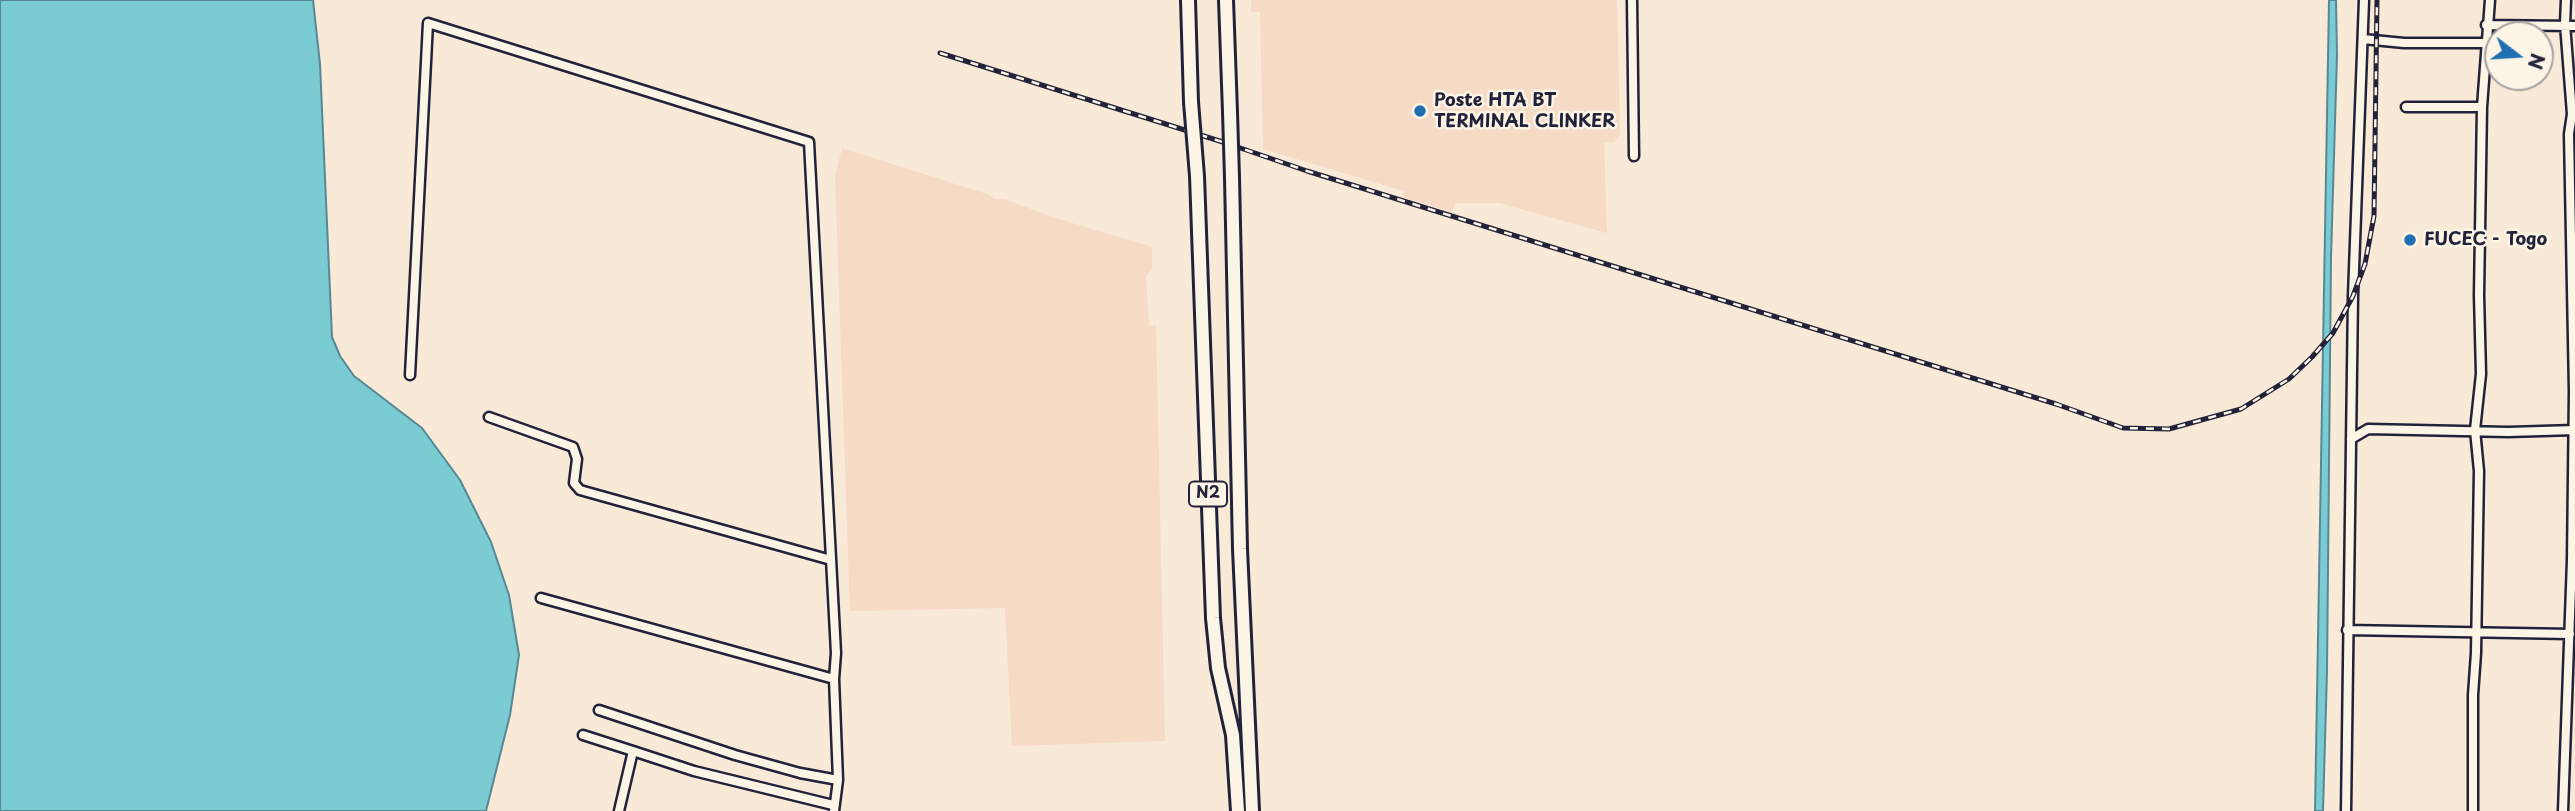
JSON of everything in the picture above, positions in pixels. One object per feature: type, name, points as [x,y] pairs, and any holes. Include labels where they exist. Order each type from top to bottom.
[{"type":"highway","name":"N2","points":[[1188,0],[1212,594],[1218,668],[1233,735],[1238,811]]},
{"type":"highway","name":"N2","points":[[1226,0],[1240,549],[1252,811]]},
{"type":"street","points":[[1632,0],[1634,156]]},
{"type":"street","points":[[2346,811],[2351,439],[2364,0]]},
{"type":"street","points":[[2487,21],[2490,0]]},
{"type":"street","points":[[2563,811],[2574,430],[2572,135],[2566,0]]},
{"type":"street","points":[[410,375],[428,23],[809,142],[836,653],[834,679],[838,780],[834,808],[694,771],[583,735]]},
{"type":"street","points":[[2554,24],[2575,26]]},
{"type":"street","points":[[2363,39],[2404,43],[2484,43]]},
{"type":"street","points":[[2473,811],[2479,471],[2474,430],[2481,374],[2479,295],[2484,81]]},
{"type":"street","points":[[2406,107],[2482,107]]},
{"type":"street","points":[[489,417],[573,447],[577,458],[574,483],[580,490],[831,561]]},
{"type":"street","points":[[2351,439],[2368,429],[2574,430]]},
{"type":"street","points":[[541,598],[834,679]]},
{"type":"street","points":[[2347,629],[2570,634]]},
{"type":"street","points":[[598,710],[735,755],[800,773],[838,780]]},
{"type":"street","points":[[619,811],[633,751]]},
{"type":"shaded area","points":[[1251,0],[1617,0],[1620,134],[1614,142],[1604,142],[1607,233],[1499,203],[1455,203],[1452,212],[1403,197],[1404,191],[1263,149],[1260,12],[1251,12]]},
{"type":"shaded area","points":[[842,148],[990,195],[994,199],[1005,199],[1052,217],[1152,247],[1152,269],[1146,277],[1149,325],[1156,325],[1165,741],[1012,746],[1005,608],[850,611],[835,176]]},
{"type":"water","points":[[0,0],[313,0],[320,64],[332,337],[340,356],[354,376],[422,428],[460,480],[491,542],[509,595],[519,655],[510,715],[486,811],[0,811]]},
{"type":"water","points":[[2329,0],[2336,0],[2337,55],[2331,258],[2327,671],[2323,811],[2315,811]]},
{"type":"railway","points":[[940,53],[1307,171],[2056,404],[2123,428],[2169,429],[2241,409],[2289,379],[2333,333],[2353,296],[2365,264],[2374,216],[2377,0]]},
{"type":"place","name":"Poste HTA BT TERMINAL CLINKER","points":[[1420,111]]},
{"type":"place","name":"FUCEC - Togo","points":[[2410,240]]}]
